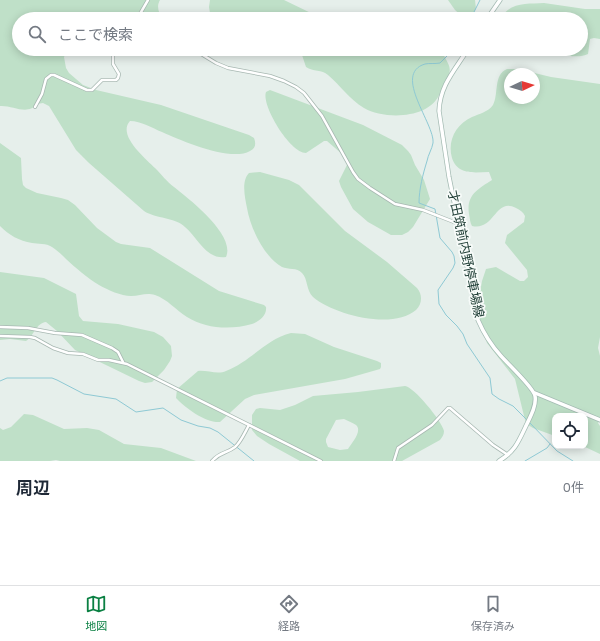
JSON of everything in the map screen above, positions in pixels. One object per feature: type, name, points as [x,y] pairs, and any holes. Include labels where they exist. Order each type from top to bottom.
[{"type":"main road","points":[[492,12],[500,0]]},
{"type":"main road","name":"才田筑前内野停車場線","points":[[463,56],[446,82],[442,92],[439,111],[449,177],[476,312],[486,336],[500,355],[535,393]]},
{"type":"main road","points":[[499,461],[508,455],[518,443],[536,403],[535,393],[600,420]]},
{"type":"street","points":[[141,12],[148,0]]},
{"type":"street","points":[[34,107],[42,94],[46,78],[51,75],[87,90],[92,90],[102,80],[116,80],[119,74],[113,64],[113,56]]},
{"type":"street","points":[[204,56],[228,68],[270,76],[296,88],[310,99],[322,116],[358,179],[395,204],[423,210],[459,224]]},
{"type":"street","points":[[0,327],[28,328],[55,333],[82,335],[118,352],[123,363]]},
{"type":"street","points":[[0,336],[30,336],[53,348],[68,353],[83,354],[98,360],[109,360],[123,363],[321,461]]},
{"type":"street","points":[[394,461],[398,448],[432,425],[448,408],[450,408],[493,445],[508,455]]},
{"type":"street","points":[[212,461],[219,454],[234,448],[249,425]]},
{"type":"green space","points":[[0,0],[160,0],[158,7],[159,12],[12,12],[12,56],[64,56],[66,68],[69,73],[83,85],[96,90],[161,105],[254,138],[255,145],[252,150],[242,154],[231,154],[194,145],[138,122],[130,121],[127,127],[127,133],[139,152],[169,183],[200,209],[218,228],[224,238],[227,248],[226,257],[219,257],[208,252],[185,227],[176,221],[149,214],[144,211],[76,150],[49,106],[43,103],[24,110],[0,106]]},
{"type":"green space","points":[[210,0],[284,0],[309,12],[210,12]]},
{"type":"green space","points":[[448,0],[475,0],[476,9],[474,12],[457,12]]},
{"type":"green space","points":[[544,3],[585,9],[600,9],[600,39],[590,39],[588,54],[588,12],[505,12],[515,6]]},
{"type":"green space","points":[[302,56],[444,56],[450,71],[435,102],[427,108],[417,112],[406,115],[395,115],[373,112],[364,108],[349,97],[326,73],[306,67]]},
{"type":"green space","points":[[504,71],[504,104],[540,104],[540,74],[600,84],[600,337],[598,348],[600,356],[600,420],[598,423],[600,426],[600,454],[588,448],[588,413],[552,413],[552,435],[528,425],[525,420],[515,379],[487,343],[481,325],[478,304],[482,281],[486,269],[496,267],[520,281],[524,281],[528,277],[527,270],[505,243],[507,235],[524,222],[525,216],[516,208],[509,206],[499,210],[486,224],[472,226],[469,214],[469,202],[471,197],[474,193],[492,180],[489,172],[468,172],[458,168],[452,158],[451,145],[454,134],[461,124],[466,120],[486,111],[493,105],[500,76]]},
{"type":"green space","points":[[270,90],[363,125],[402,145],[411,155],[424,180],[430,199],[413,227],[402,235],[391,235],[368,222],[353,209],[339,181],[347,165],[347,161],[342,154],[327,141],[324,141],[306,153],[299,151],[292,145],[278,127],[268,107],[266,92]]},
{"type":"green space","points":[[0,143],[21,158],[23,185],[26,188],[37,193],[68,200],[75,205],[97,228],[116,242],[150,248],[219,291],[264,305],[266,310],[264,315],[258,321],[244,326],[227,328],[202,324],[187,317],[155,295],[149,294],[127,296],[106,289],[86,276],[52,247],[45,244],[23,241],[11,235],[0,226]]},
{"type":"green space","points":[[260,172],[289,180],[299,185],[345,231],[387,262],[417,288],[421,299],[420,305],[416,310],[406,316],[393,319],[364,318],[335,309],[323,304],[313,297],[309,291],[304,275],[298,270],[284,268],[275,262],[264,249],[251,224],[244,185],[249,173]]},
{"type":"green space","points":[[0,272],[44,278],[76,294],[79,316],[83,321],[118,324],[154,332],[163,337],[171,346],[172,356],[170,361],[164,370],[152,382],[145,383],[75,350],[46,322],[37,327],[26,341],[10,339],[0,340]]},
{"type":"green space","points":[[291,333],[305,334],[334,347],[377,361],[381,363],[381,367],[380,369],[345,379],[254,395],[245,399],[220,422],[208,420],[196,414],[176,398],[177,389],[198,371],[220,373],[226,371],[243,362],[274,340]]},
{"type":"green space","points":[[405,386],[409,388],[421,398],[438,420],[444,431],[443,436],[440,440],[402,461],[300,461],[269,444],[257,436],[252,430],[252,415],[256,409],[280,410],[295,405],[313,396]],"holes":[[[344,419],[356,425],[358,428],[354,441],[348,449],[340,450],[328,447],[326,439],[336,420]]]},
{"type":"green space","points":[[24,414],[33,415],[64,429],[87,428],[99,430],[124,444],[161,448],[196,461],[0,461],[0,428],[3,430],[11,427]]},
{"type":"waterway","points":[[474,12],[480,0]]},
{"type":"waterway","points":[[447,56],[440,63],[425,64],[416,69],[413,78],[417,100],[428,124],[433,143],[423,176],[419,203],[435,209],[440,238],[452,252],[455,263],[438,290],[439,304],[446,315],[463,334],[467,344],[490,378],[492,394],[513,406],[527,420]]},
{"type":"waterway","points":[[0,381],[7,378],[52,378],[84,394],[116,399],[136,412],[163,408],[181,420],[198,426],[210,428],[218,432],[254,461]]},
{"type":"waterway","points":[[529,422],[557,451],[573,461]]},
{"type":"waterway","points":[[525,461],[547,448],[550,444]]}]
